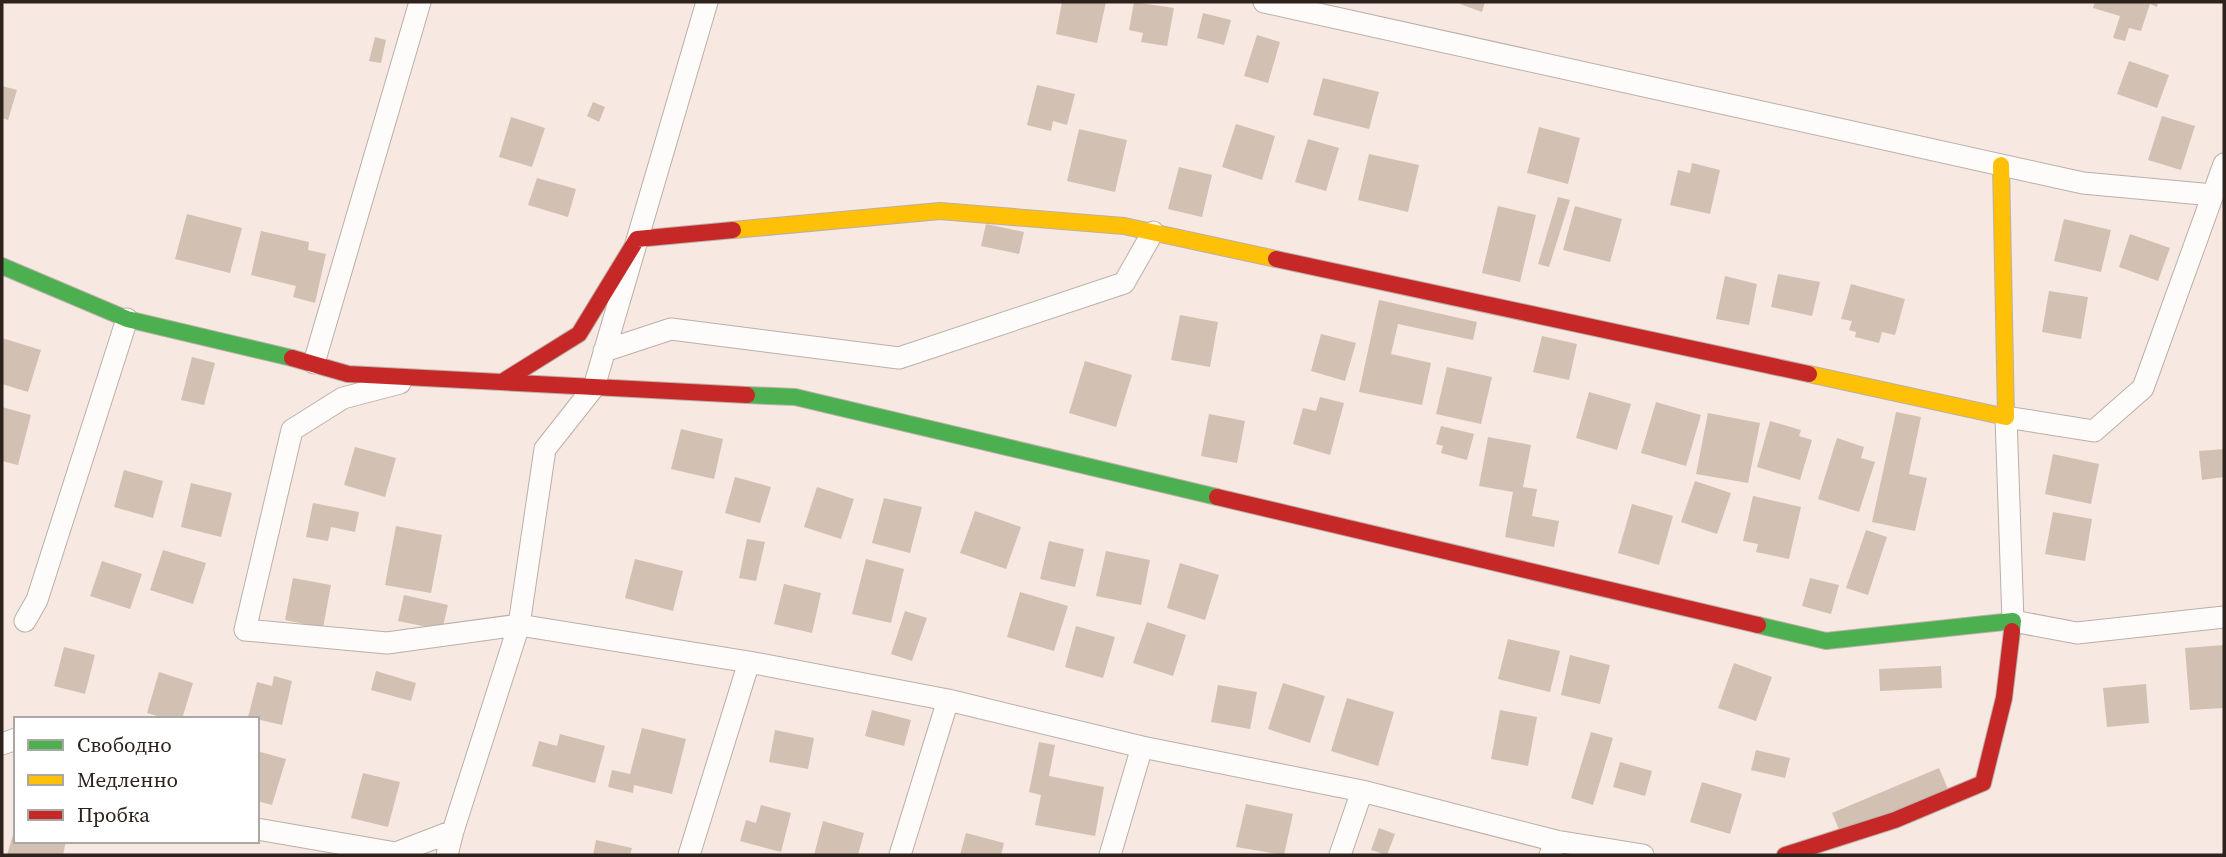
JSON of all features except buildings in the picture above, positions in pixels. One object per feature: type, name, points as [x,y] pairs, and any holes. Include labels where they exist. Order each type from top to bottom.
[{"type":"street","points":[[314,363],[420,2]]},
{"type":"street","points":[[447,855],[519,625],[545,449],[594,387],[707,2]]},
{"type":"street","points":[[1264,2],[2083,183],[2213,195]]},
{"type":"street","points":[[637,239],[940,211],[1124,226],[2006,417],[2094,430],[2143,388],[2224,164]]},
{"type":"street","points":[[1785,855],[1895,820],[1983,783],[2004,698],[2013,621],[2001,165]]},
{"type":"street","points":[[604,351],[671,329],[899,358],[1124,283],[1153,232]]},
{"type":"street","points":[[502,382],[579,334],[637,239]]},
{"type":"street","points":[[2,266],[127,319],[314,363],[348,374],[795,397],[1826,641],[2013,621],[2077,634],[2224,617]]},
{"type":"street","points":[[25,621],[37,600],[127,319]]},
{"type":"street","points":[[421,378],[343,398],[292,430],[245,630],[387,643],[519,625],[749,662],[948,700],[1142,747],[1362,791],[1553,848],[1643,855]]},
{"type":"street","points":[[689,855],[749,662]]},
{"type":"street","points":[[900,855],[948,700]]},
{"type":"street","points":[[1110,855],[1142,747]]},
{"type":"street","points":[[1340,855],[1362,791]]},
{"type":"street","points":[[259,830],[396,853],[453,831]]},
{"type":"traffic: fast","points":[[2,266],[127,319],[292,358]]},
{"type":"traffic: fast","points":[[747,395],[795,397],[1217,497]]},
{"type":"traffic: fast","points":[[1758,625],[1826,641],[2013,621],[2012,631]]},
{"type":"traffic: slow","points":[[1809,374],[2006,417],[2001,165]]},
{"type":"traffic: slow","points":[[733,230],[940,211],[1124,226],[1276,259]]},
{"type":"traffic: jam","points":[[502,382],[579,334],[637,239],[733,230]]},
{"type":"traffic: jam","points":[[1276,259],[1809,374]]},
{"type":"traffic: jam","points":[[292,358],[348,374],[747,395]]},
{"type":"traffic: jam","points":[[1217,497],[1758,625]]},
{"type":"traffic: jam","points":[[1785,855],[1895,820],[1983,783],[2004,698],[2012,631]]}]
